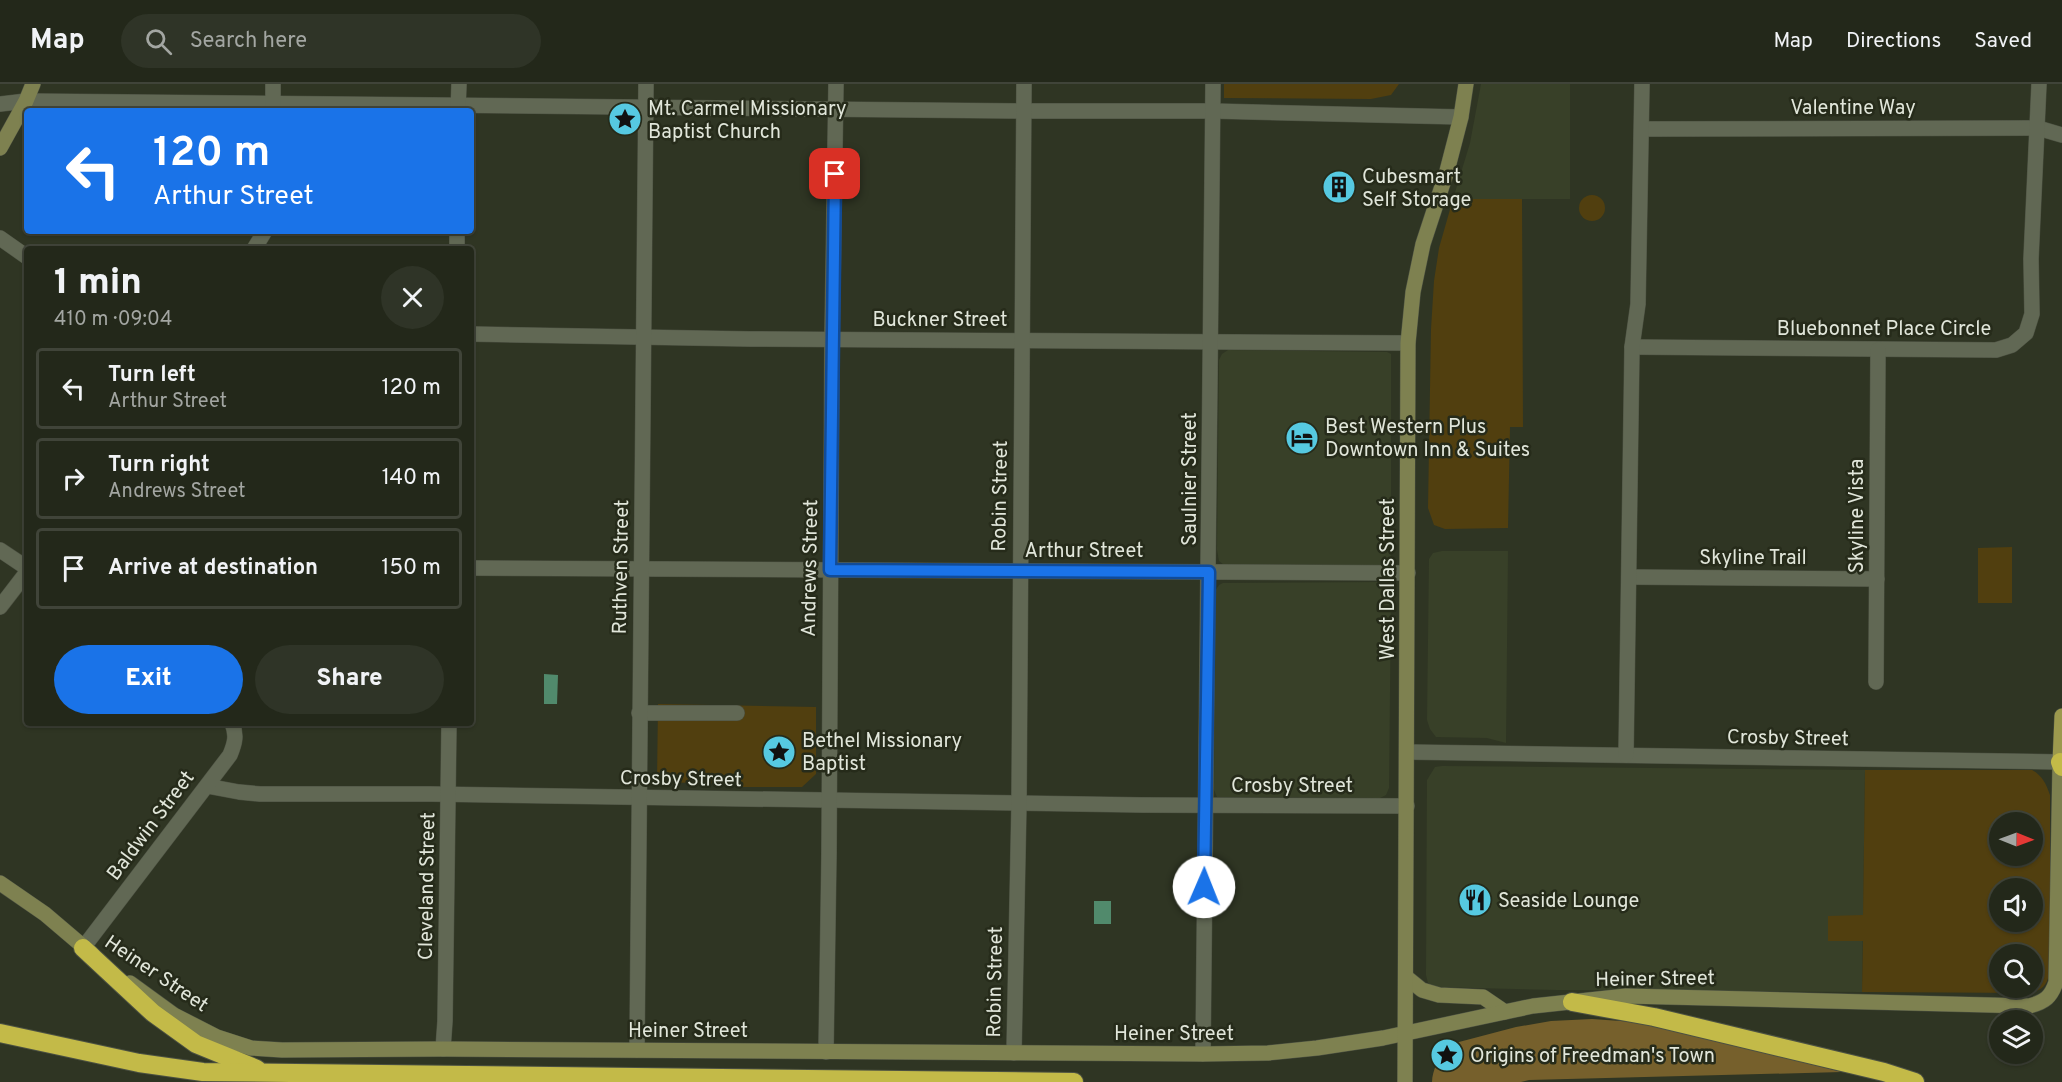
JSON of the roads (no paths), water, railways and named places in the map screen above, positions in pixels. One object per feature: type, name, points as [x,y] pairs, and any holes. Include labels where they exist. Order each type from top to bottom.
[{"type":"highway","points":[[83,948],[153,1012],[196,1044],[270,1074]]},
{"type":"highway","points":[[1572,1002],[1654,1017],[1884,1072],[1915,1082]]},
{"type":"highway","points":[[0,1033],[139,1063],[203,1072],[1074,1082]]},
{"type":"main road","points":[[0,147],[33,84]]},
{"type":"main road","name":"West Dallas Street","points":[[1405,1082],[1408,343],[1413,292],[1423,244],[1447,171],[1461,117],[1466,84]]},
{"type":"main road","points":[[2061,765],[2062,716]]},
{"type":"main road","name":"Heiner Street","points":[[0,883],[45,914],[83,948],[174,1015],[217,1037],[251,1048],[282,1050],[1268,1053],[1317,1048],[1406,1033],[1505,1012],[1626,996],[1931,1005],[2029,1006],[2041,1004],[2052,995],[2056,982],[2061,765]]},
{"type":"main road","points":[[1406,977],[1422,990],[1439,995],[1483,997],[1505,1012]]},
{"type":"street","points":[[273,84],[273,107]]},
{"type":"street","points":[[458,108],[459,84]]},
{"type":"street","name":"Ruthven Street","points":[[637,1050],[646,84]]},
{"type":"street","name":"Andrews Street","points":[[826,1052],[836,84]]},
{"type":"street","name":"Robin Street","points":[[1014,1053],[1019,803],[1024,84]]},
{"type":"street","name":"Saulnier Street","points":[[1203,1054],[1213,84]]},
{"type":"street","points":[[1626,756],[1632,347],[1638,304],[1643,129],[1642,84]]},
{"type":"street","name":"Bluebonnet Place Circle","points":[[1632,347],[1996,350],[2012,345],[2026,333],[2032,314],[2031,259],[2039,84]]},
{"type":"street","points":[[0,104],[26,101],[273,107],[646,106],[1213,111],[1461,117]]},
{"type":"street","name":"Valentine Way","points":[[1643,129],[2038,128],[2062,135]]},
{"type":"street","points":[[0,238],[24,255]]},
{"type":"street","name":"Buckner Street","points":[[474,334],[1408,343]]},
{"type":"street","name":"Skyline Vista","points":[[1876,682],[1878,350]]},
{"type":"street","points":[[0,550],[24,569]]},
{"type":"street","name":"Arthur Street","points":[[474,568],[1408,573]]},
{"type":"street","points":[[0,607],[24,575]]},
{"type":"street","name":"Skyline Trail","points":[[1629,577],[1876,579]]},
{"type":"street","points":[[639,713],[737,713]]},
{"type":"street","name":"Baldwin Street","points":[[83,948],[230,755],[235,744],[233,726]]},
{"type":"street","name":"Cleveland Street","points":[[443,1049],[449,726]]},
{"type":"street","name":"Crosby Street","points":[[1407,752],[2061,765]]},
{"type":"street","name":"Crosby Street","points":[[207,786],[260,794],[448,794],[1205,806],[1407,806]]},
{"type":"place","name":"Mt. Carmel Missionary Baptist Church","points":[[625,119]]},
{"type":"place","name":"Cubesmart Self Storage","points":[[1339,187]]},
{"type":"place","name":"Best Western Plus Downtown Inn & Suites","points":[[1302,438]]},
{"type":"place","name":"Bethel Missionary Baptist","points":[[779,752]]},
{"type":"place","name":"Seaside Lounge","points":[[1475,900]]},
{"type":"place","name":"Origins of Freedman's Town","points":[[1447,1055]]}]
